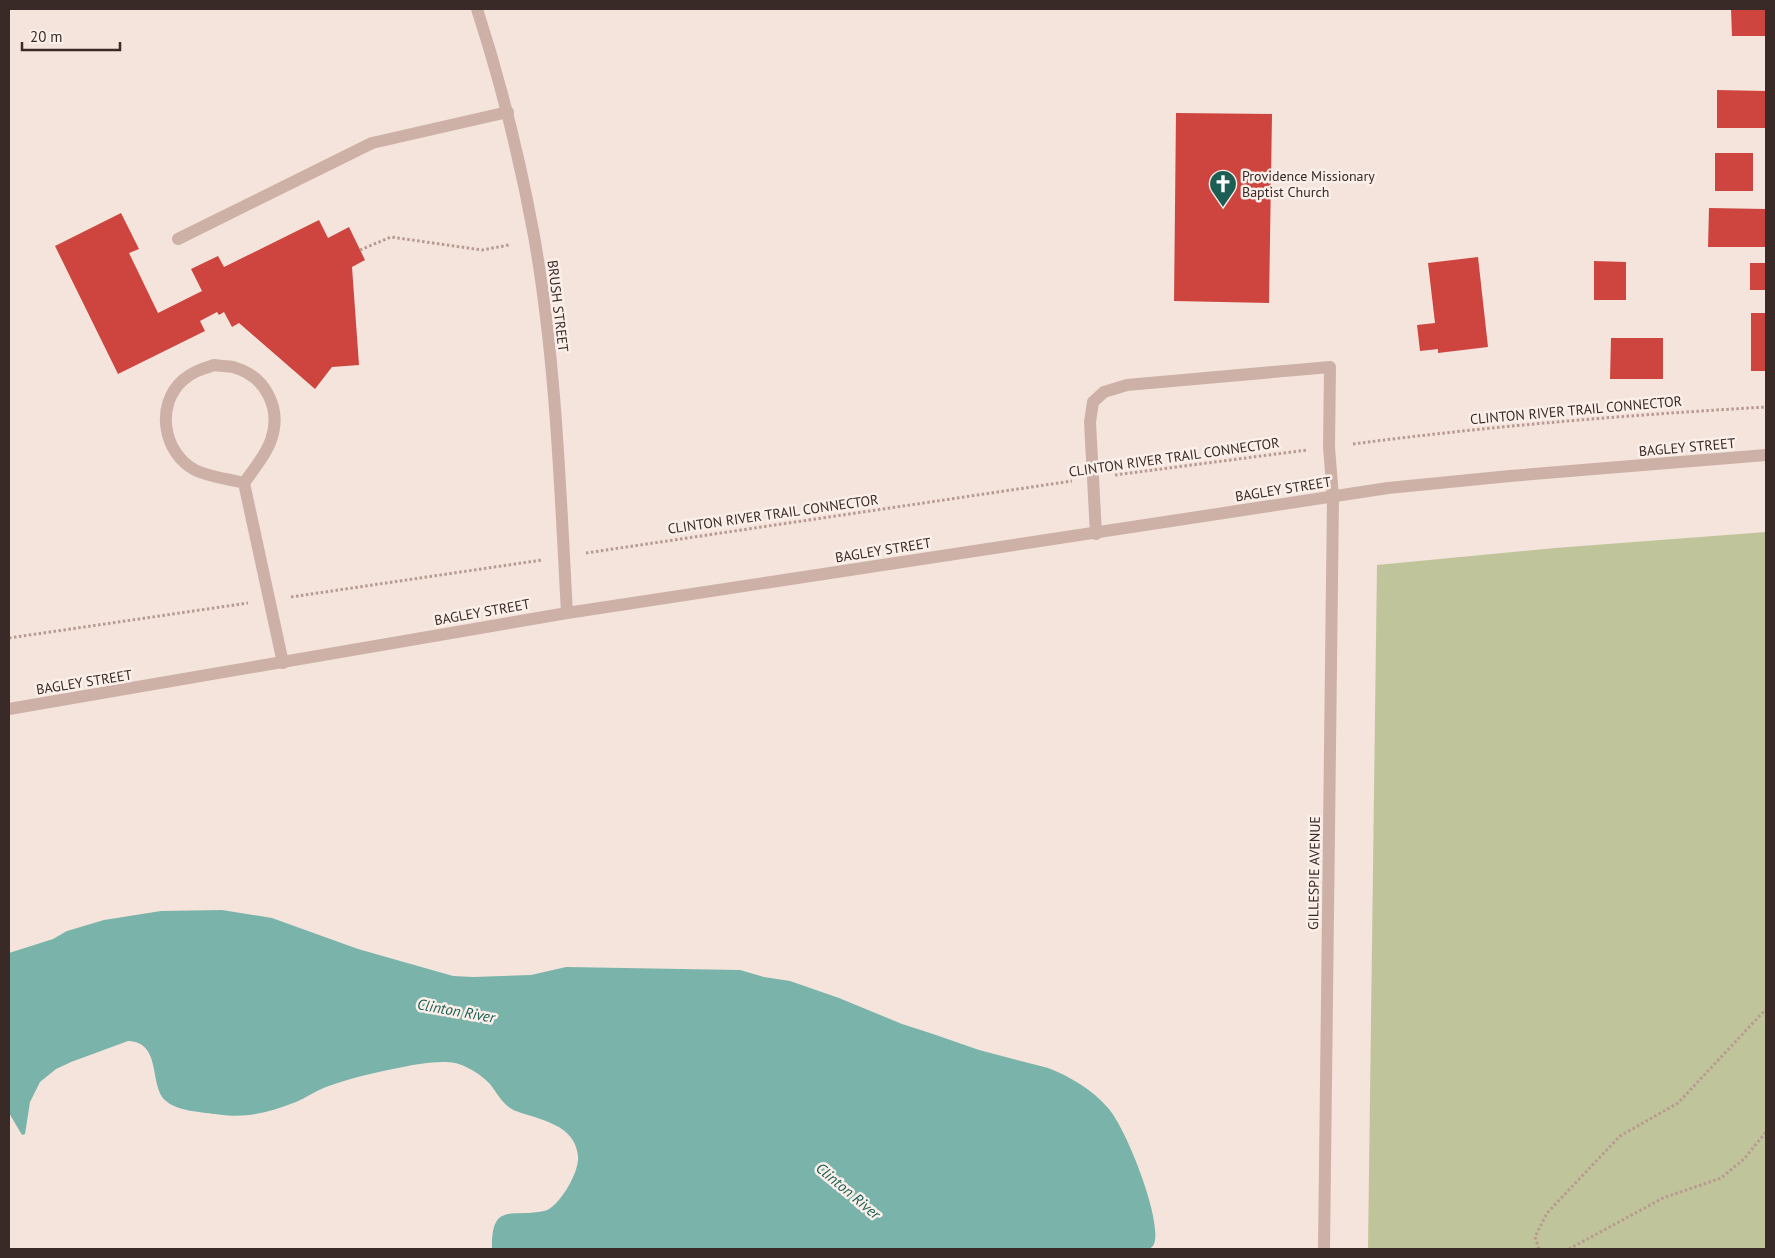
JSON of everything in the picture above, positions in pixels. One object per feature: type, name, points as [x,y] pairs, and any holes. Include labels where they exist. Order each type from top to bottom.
[{"type":"street","name":"BRUSH STREET","points":[[477,9],[508,112],[534,237],[554,402],[567,613]]},
{"type":"street","points":[[178,239],[372,143],[508,112]]},
{"type":"street","points":[[244,483],[195,470],[181,459],[171,446],[166,429],[166,411],[171,395],[182,381],[196,371],[214,366],[233,367],[250,374],[265,388],[273,405],[275,424],[271,442],[244,483],[283,663]]},
{"type":"street","name":"GILLESPIE AVENUE","points":[[1092,478],[1090,422],[1093,402],[1104,392],[1127,385],[1330,367],[1329,447],[1333,497],[1324,1249]]},
{"type":"street","name":"BAGLEY STREET","points":[[9,709],[567,613],[1096,534],[1388,488],[1766,455]]},
{"type":"street","points":[[1092,478],[1096,534]]},
{"type":"path","points":[[360,250],[391,237],[482,250],[509,245]]},
{"type":"path","name":"CLINTON RIVER TRAIL CONNECTOR","points":[[587,553],[1092,478],[1422,435],[1648,414],[1766,407]]},
{"type":"path","points":[[1539,1249],[1535,1237],[1546,1213],[1620,1136],[1678,1103],[1766,1009]]},
{"type":"path","points":[[1569,1249],[1663,1198],[1721,1178],[1744,1159],[1766,1132]]},
{"type":"green space","points":[[1766,532],[1766,1249],[1368,1249],[1377,565],[1555,548]]},
{"type":"water","name":"Clinton River","points":[[222,910],[272,918],[358,949],[453,976],[531,975],[566,967],[740,970],[764,977],[790,981],[839,998],[902,1024],[979,1050],[1048,1068],[1072,1079],[1088,1090],[1102,1101],[1115,1118],[1124,1133],[1148,1195],[1153,1215],[1154,1244],[1149,1249],[492,1249],[495,1224],[500,1218],[513,1213],[544,1211],[556,1203],[572,1179],[578,1163],[578,1156],[575,1145],[563,1130],[555,1125],[511,1109],[504,1103],[490,1084],[474,1071],[449,1062],[421,1064],[373,1073],[326,1087],[276,1109],[236,1116],[188,1110],[170,1104],[160,1093],[153,1065],[146,1049],[139,1043],[128,1041],[71,1062],[56,1069],[40,1082],[30,1102],[25,1134],[22,1135],[9,1113],[9,953],[53,939],[67,931],[104,920],[161,911]]},
{"type":"building","points":[[1731,9],[1765,9],[1765,36],[1732,36]]},
{"type":"building","points":[[1717,90],[1766,91],[1766,128],[1717,128]]},
{"type":"building","name":"Providence Missionary Baptist Church","points":[[1176,113],[1272,114],[1269,303],[1174,301]]},
{"type":"building","points":[[1715,153],[1753,153],[1753,191],[1715,191]]},
{"type":"building","points":[[1709,208],[1766,209],[1766,247],[1708,247]]},
{"type":"building","points":[[121,213],[139,249],[129,253],[158,313],[202,291],[191,269],[218,256],[224,267],[319,220],[328,238],[349,227],[365,260],[352,267],[359,365],[332,367],[315,389],[239,323],[232,327],[224,312],[219,315],[217,312],[200,321],[205,331],[118,374],[55,246]]},
{"type":"building","points":[[1478,257],[1488,347],[1438,353],[1438,349],[1420,351],[1417,325],[1435,323],[1428,263]]},
{"type":"building","points":[[1594,261],[1626,262],[1626,300],[1594,300]]},
{"type":"building","points":[[1750,263],[1766,263],[1766,290],[1750,290]]},
{"type":"building","points":[[1751,313],[1766,313],[1766,371],[1751,371]]},
{"type":"building","points":[[1611,338],[1663,338],[1663,379],[1610,379]]},
{"type":"place","name":"Providence Missionary Baptist Church","points":[[1223,208]]}]
